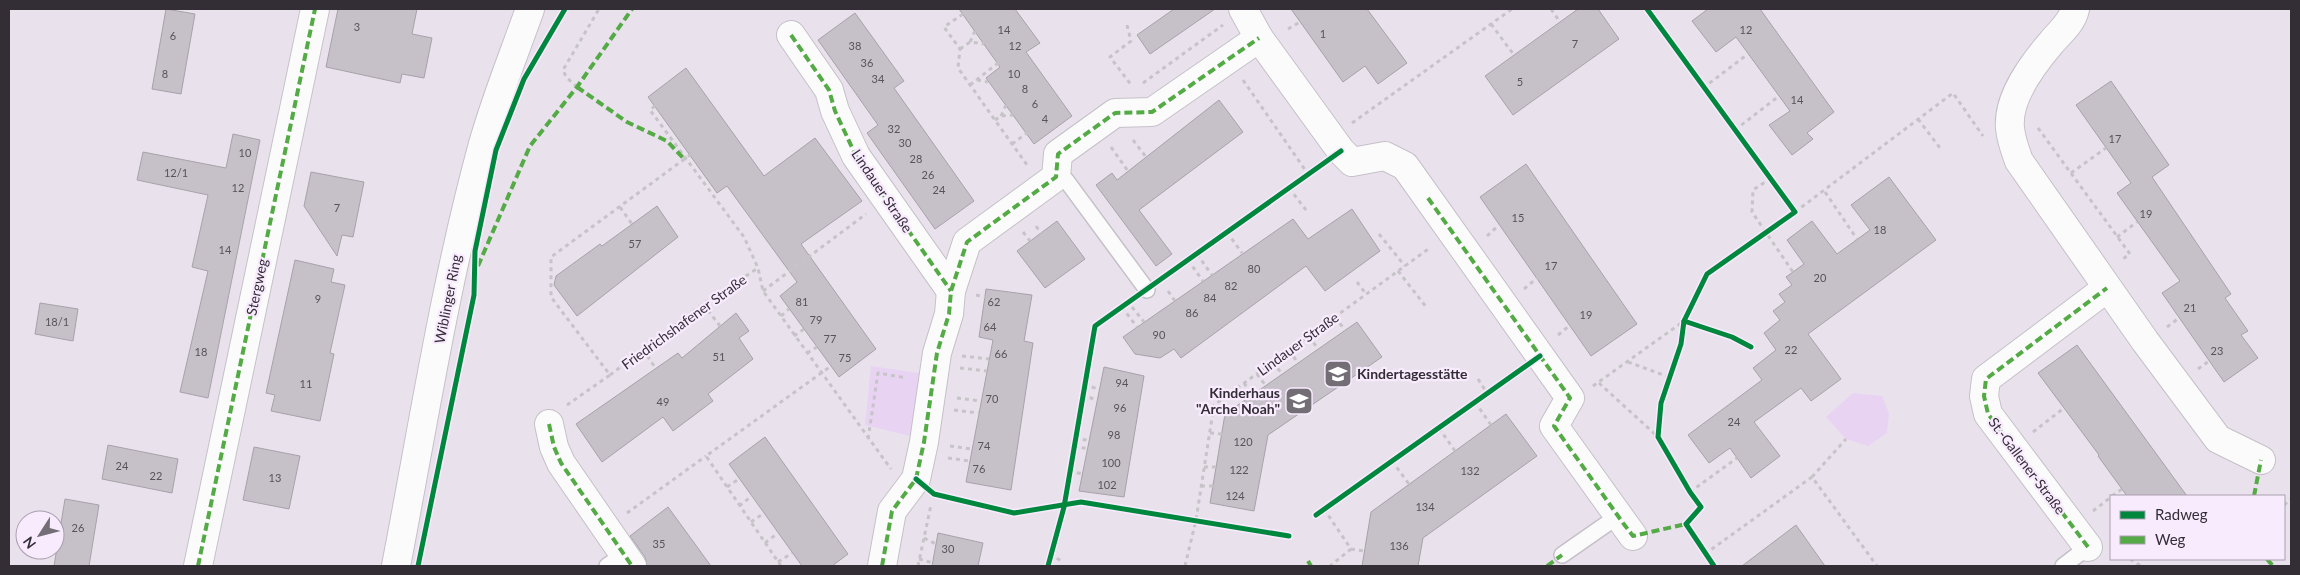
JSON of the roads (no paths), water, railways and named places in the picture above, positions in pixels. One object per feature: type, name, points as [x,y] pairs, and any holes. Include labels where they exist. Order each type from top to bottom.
[{"type":"street","name":"Stergweg","points":[[198,566],[315,9]]},
{"type":"street","name":"Wiblinger Ring","points":[[396,566],[456,259],[483,145],[504,74],[530,9]]},
{"type":"street","name":"Wiblinger Ring","points":[[520,37],[543,9]]},
{"type":"street","points":[[1243,9],[1258,38],[1352,162],[1385,156],[1405,166],[1570,398],[1554,426],[1626,526]]},
{"type":"street","points":[[2075,9],[2073,16],[2050,44],[2023,83],[2012,107],[2010,126],[2012,142],[2019,161],[2218,440],[2261,460]]},
{"type":"street","name":"Lindauer Straße","points":[[791,35],[827,87],[835,111],[856,156],[951,291]]},
{"type":"street","points":[[882,566],[892,511],[916,479],[922,454],[937,353],[949,314],[951,291],[967,242],[1050,183],[1058,154],[1115,113],[1152,112],[1258,38]]},
{"type":"street","name":"St.-Gallener-Straße","points":[[2088,547],[1988,414],[1984,396],[1986,379],[2104,282]]},
{"type":"street","points":[[549,424],[554,447],[561,463],[605,528],[621,562]]},
{"type":"lane","points":[[1050,183],[1066,180],[1147,290]]},
{"type":"lane","points":[[1562,555],[1626,526]]},
{"type":"lane","name":"St.-Gallener-Straße","points":[[2063,566],[2088,547]]},
{"type":"place","name":"Kindertagesstätte","points":[[1338,374]]},
{"type":"place","name":"Kinderhaus \"Arche Noah\"","points":[[1299,401]]}]
